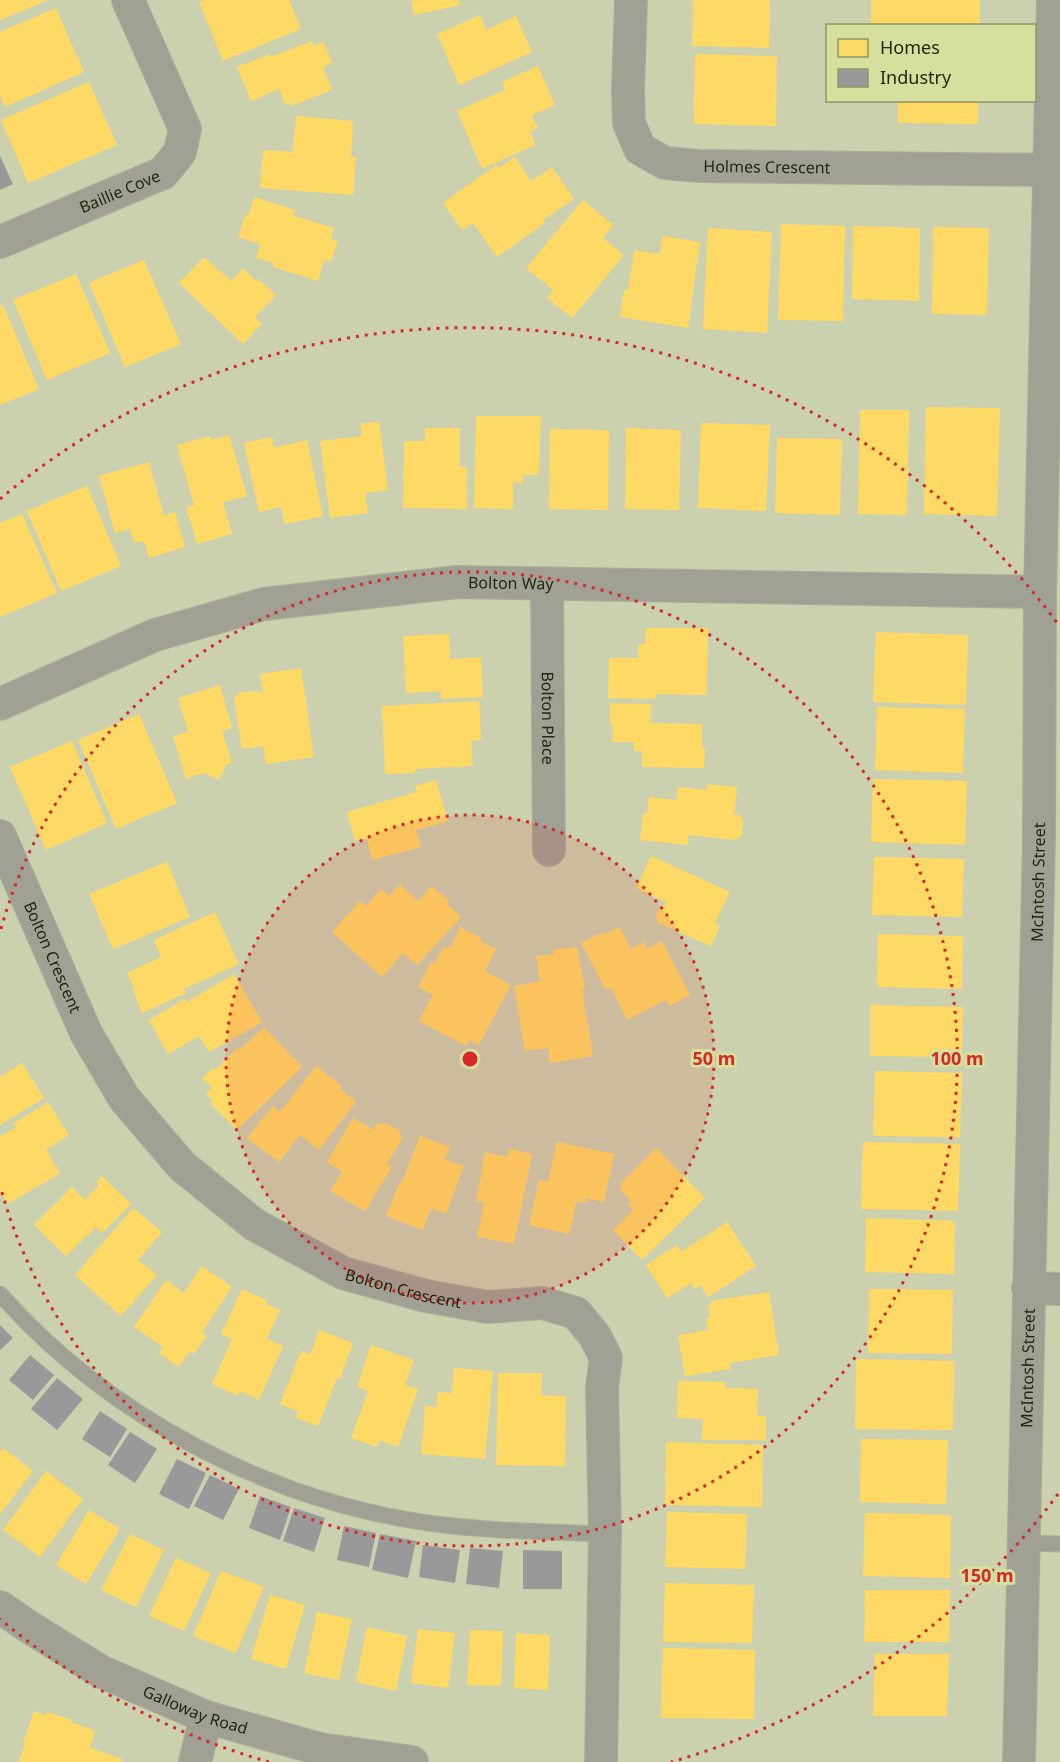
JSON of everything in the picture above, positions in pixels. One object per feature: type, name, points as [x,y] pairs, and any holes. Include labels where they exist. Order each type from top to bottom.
[{"type":"street","name":"Baillie Cove","points":[[0,242],[163,173],[180,152],[184,129],[128,0]]},
{"type":"street","name":"Holmes Crescent","points":[[632,0],[628,90],[629,123],[640,149],[665,163],[699,166],[1050,170]]},
{"type":"street","name":"McIntosh Street","points":[[1019,1762],[1028,1288],[1050,838],[1040,592],[1053,0]]},
{"type":"street","name":"Bolton Way","points":[[0,704],[155,635],[264,604],[457,582],[1040,592]]},
{"type":"street","name":"Bolton Place","points":[[547,584],[549,850]]},
{"type":"street","name":"Bolton Crescent","points":[[0,836],[86,1033],[124,1098],[182,1166],[255,1226],[343,1273],[426,1296],[488,1307],[542,1303],[576,1312],[595,1336],[606,1358],[602,1387],[605,1534],[601,1762]]},
{"type":"street","points":[[1028,1288],[1060,1289]]},
{"type":"street","name":"Galloway Road","points":[[0,1607],[29,1628],[100,1671],[206,1717],[320,1749],[412,1762]]},
{"type":"street","points":[[195,1762],[206,1717]]},
{"type":"lane","points":[[0,1294],[47,1342],[131,1407],[224,1460],[273,1481],[323,1499],[427,1522],[488,1529],[605,1534]]},
{"type":"lane","points":[[1024,1543],[1060,1544]]},
{"type":"building: Homes","points":[[0,0],[48,0],[0,20]]},
{"type":"building: Homes","points":[[205,0],[289,0],[301,29],[223,61],[199,2]]},
{"type":"building: Homes","points":[[411,0],[459,0],[460,5],[414,15]]},
{"type":"building: Homes","points":[[693,0],[770,0],[769,48],[692,46]]},
{"type":"building: Homes","points":[[871,0],[980,0],[980,24],[871,24]]},
{"type":"building: Homes","points":[[56,8],[84,72],[5,107],[0,96],[0,32]]},
{"type":"building: Homes","points":[[480,15],[486,30],[516,16],[532,52],[459,85],[437,34]]},
{"type":"building: Homes","points":[[312,41],[314,46],[324,42],[332,63],[323,67],[332,90],[291,106],[290,103],[285,105],[279,89],[251,101],[237,67]]},
{"type":"building: Homes","points":[[695,54],[777,56],[776,126],[694,124]]},
{"type":"building: Homes","points":[[538,66],[555,105],[532,115],[538,128],[530,132],[535,145],[482,169],[457,111],[505,90],[502,82]]},
{"type":"building: Homes","points":[[89,82],[117,145],[28,183],[1,120]]},
{"type":"building: Homes","points":[[898,102],[978,102],[978,124],[898,123]]},
{"type":"building: Homes","points":[[296,116],[353,121],[351,157],[356,157],[353,195],[260,188],[263,150],[293,152]]},
{"type":"building: Homes","points":[[515,157],[531,181],[552,167],[574,199],[543,220],[545,223],[497,257],[473,223],[462,230],[443,203],[496,165],[499,168]]},
{"type":"building: Homes","points":[[254,197],[295,210],[294,216],[334,228],[331,239],[338,241],[331,262],[324,260],[318,281],[273,267],[274,263],[256,258],[260,244],[238,237]]},
{"type":"building: Homes","points":[[583,200],[613,225],[603,238],[624,255],[572,318],[547,298],[553,290],[526,268]]},
{"type":"building: Homes","points":[[781,224],[845,226],[843,321],[778,320]]},
{"type":"building: Homes","points":[[853,226],[920,228],[919,301],[852,299]]},
{"type":"building: Homes","points":[[933,227],[989,228],[987,315],[932,314]]},
{"type":"building: Homes","points":[[708,228],[772,232],[767,333],[703,329]]},
{"type":"building: Homes","points":[[662,236],[700,242],[688,328],[620,317],[624,290],[628,290],[634,250],[660,254]]},
{"type":"building: Homes","points":[[204,257],[231,281],[243,268],[256,281],[258,279],[276,295],[255,317],[262,324],[243,344],[179,283]]},
{"type":"building: Homes","points":[[144,260],[181,344],[125,367],[89,283]]},
{"type":"building: Homes","points":[[76,274],[110,353],[47,380],[13,300]]},
{"type":"building: Homes","points":[[3,305],[39,389],[0,405],[0,306]]},
{"type":"building: Homes","points":[[926,407],[1000,408],[997,516],[924,514]]},
{"type":"building: Homes","points":[[860,410],[909,410],[907,515],[858,514]]},
{"type":"building: Homes","points":[[476,416],[541,416],[539,475],[523,475],[523,483],[513,482],[513,509],[474,508]]},
{"type":"building: Homes","points":[[379,421],[388,490],[365,493],[368,513],[330,518],[320,441],[362,436],[360,424]]},
{"type":"building: Homes","points":[[701,423],[770,425],[766,511],[698,508]]},
{"type":"building: Homes","points":[[425,428],[460,428],[460,467],[467,467],[467,509],[403,508],[404,441],[425,441]]},
{"type":"building: Homes","points":[[626,428],[681,430],[679,510],[625,509]]},
{"type":"building: Homes","points":[[550,429],[609,430],[608,510],[549,509]]},
{"type":"building: Homes","points":[[229,435],[247,496],[223,502],[232,534],[197,544],[186,507],[194,505],[177,445],[210,436],[211,440]]},
{"type":"building: Homes","points":[[272,437],[274,448],[307,440],[323,516],[285,524],[281,507],[259,512],[244,443]]},
{"type":"building: Homes","points":[[777,438],[842,439],[840,515],[775,513]]},
{"type":"building: Homes","points":[[149,462],[164,516],[175,512],[185,547],[149,558],[144,541],[134,543],[130,529],[115,533],[99,476]]},
{"type":"building: Homes","points":[[87,486],[121,566],[61,591],[27,511]]},
{"type":"building: Homes","points":[[22,514],[57,593],[0,617],[0,523]]},
{"type":"building: Homes","points":[[646,628],[708,628],[707,695],[656,694],[656,699],[608,698],[609,658],[638,658],[639,644],[645,644]]},
{"type":"building: Homes","points":[[876,632],[968,635],[966,705],[873,702]]},
{"type":"building: Homes","points":[[449,634],[450,659],[481,657],[483,697],[441,699],[441,691],[406,693],[403,636]]},
{"type":"building: Homes","points":[[301,668],[314,757],[266,764],[263,746],[242,749],[234,699],[238,693],[257,691],[263,693],[260,674]]},
{"type":"building: Homes","points":[[220,685],[232,728],[222,731],[232,763],[226,765],[219,780],[203,773],[186,779],[173,736],[188,732],[178,698]]},
{"type":"building: Homes","points":[[479,701],[481,740],[471,741],[473,766],[415,769],[415,773],[385,774],[382,706]]},
{"type":"building: Homes","points":[[610,703],[651,704],[651,723],[702,724],[702,748],[705,748],[704,768],[642,767],[642,751],[634,751],[634,742],[612,742],[613,725],[610,725]]},
{"type":"building: Homes","points":[[877,707],[965,709],[963,773],[875,770]]},
{"type":"building: Homes","points":[[139,714],[177,803],[116,829],[78,740]]},
{"type":"building: Homes","points":[[72,741],[107,823],[46,850],[10,767]]},
{"type":"building: Homes","points":[[873,779],[967,781],[965,845],[871,842]]},
{"type":"building: Homes","points":[[436,780],[448,821],[416,830],[421,847],[372,860],[366,838],[355,841],[347,812],[417,792],[415,786]]},
{"type":"building: Homes","points":[[707,784],[737,787],[734,814],[739,815],[743,820],[742,835],[736,840],[689,835],[688,845],[640,840],[643,814],[647,814],[649,797],[677,800],[678,787],[707,790]]},
{"type":"building: Homes","points":[[651,856],[730,892],[715,923],[720,926],[711,946],[658,923],[656,916],[660,907],[668,903],[636,888]]},
{"type":"building: Homes","points":[[874,857],[964,859],[962,917],[872,915]]},
{"type":"building: Homes","points":[[167,862],[190,917],[113,949],[89,894]]},
{"type":"building: Homes","points":[[400,884],[418,901],[432,886],[449,901],[447,904],[461,917],[417,965],[403,953],[382,977],[332,932],[360,901],[366,906],[381,889],[389,896]]},
{"type":"building: Homes","points":[[215,912],[239,964],[184,989],[186,993],[142,1013],[127,973],[161,957],[154,940]]},
{"type":"building: Homes","points":[[460,927],[496,949],[485,971],[511,985],[479,1045],[469,1040],[466,1046],[419,1021],[433,995],[418,987],[431,962],[434,964],[442,949],[451,946]]},
{"type":"building: Homes","points":[[620,927],[631,949],[644,942],[647,949],[662,941],[690,995],[670,1006],[666,1000],[627,1020],[611,988],[606,990],[581,943],[603,932],[604,935]]},
{"type":"building: Homes","points":[[878,934],[963,936],[962,989],[877,987]]},
{"type":"building: Homes","points":[[577,947],[585,989],[582,990],[593,1056],[550,1063],[548,1048],[525,1051],[514,986],[540,981],[536,956],[554,954],[553,950]]},
{"type":"building: Homes","points":[[234,974],[262,1022],[209,1052],[199,1036],[168,1054],[149,1020],[185,999],[187,1002]]},
{"type":"building: Homes","points":[[870,1005],[963,1007],[962,1057],[870,1056]]},
{"type":"building: Homes","points":[[264,1027],[302,1067],[237,1130],[210,1103],[213,1101],[206,1094],[212,1088],[202,1078],[212,1069],[214,1071],[238,1048],[240,1050]]},
{"type":"building: Homes","points":[[22,1063],[44,1098],[0,1125],[0,1077]]},
{"type":"building: Homes","points":[[316,1066],[342,1086],[340,1089],[356,1102],[319,1150],[300,1135],[279,1162],[247,1138],[273,1106],[280,1112]]},
{"type":"building: Homes","points":[[875,1071],[962,1073],[960,1137],[873,1136]]},
{"type":"building: Homes","points":[[48,1102],[69,1135],[46,1150],[60,1173],[8,1204],[0,1191],[0,1137],[16,1127],[13,1124]]},
{"type":"building: Homes","points":[[353,1118],[374,1130],[376,1125],[385,1123],[399,1130],[402,1139],[387,1164],[392,1167],[365,1211],[330,1191],[342,1172],[327,1162]]},
{"type":"building: Homes","points":[[420,1136],[450,1147],[445,1159],[464,1166],[446,1214],[431,1208],[423,1230],[386,1216]]},
{"type":"building: Homes","points":[[557,1142],[614,1154],[604,1202],[586,1198],[585,1203],[577,1201],[569,1234],[529,1225],[539,1180],[548,1182]]},
{"type":"building: Homes","points":[[863,1142],[960,1144],[958,1211],[861,1209]]},
{"type":"building: Homes","points":[[656,1148],[705,1198],[642,1260],[613,1230],[633,1210],[628,1204],[631,1201],[621,1191],[621,1183]]},
{"type":"building: Homes","points":[[509,1149],[532,1154],[514,1244],[477,1237],[484,1202],[476,1201],[485,1152],[507,1157]]},
{"type":"building: Homes","points":[[102,1176],[131,1204],[102,1233],[96,1227],[66,1256],[34,1225],[72,1187],[85,1200],[99,1185],[96,1182]]},
{"type":"building: Homes","points":[[133,1208],[162,1232],[138,1260],[157,1275],[121,1316],[75,1275]]},
{"type":"building: Homes","points":[[866,1218],[955,1221],[954,1274],[865,1272]]},
{"type":"building: Homes","points":[[727,1222],[756,1266],[708,1297],[700,1285],[695,1289],[691,1283],[667,1298],[646,1265],[677,1245],[681,1252]]},
{"type":"building: Homes","points":[[202,1266],[232,1287],[202,1332],[207,1336],[194,1354],[190,1351],[179,1367],[159,1353],[163,1347],[134,1327],[166,1280],[184,1293]]},
{"type":"building: Homes","points":[[242,1289],[267,1300],[266,1304],[280,1310],[267,1339],[283,1346],[259,1400],[240,1391],[238,1396],[212,1384],[232,1339],[221,1334]]},
{"type":"building: Homes","points":[[869,1289],[953,1290],[952,1354],[868,1353]]},
{"type":"building: Homes","points":[[769,1292],[779,1355],[730,1363],[731,1369],[685,1376],[678,1335],[708,1330],[706,1319],[710,1318],[708,1307],[712,1301]]},
{"type":"building: Homes","points":[[319,1330],[353,1343],[340,1379],[337,1378],[318,1426],[296,1418],[298,1411],[280,1404],[301,1351],[310,1355]]},
{"type":"building: Homes","points":[[371,1345],[414,1360],[405,1385],[418,1389],[398,1447],[379,1440],[377,1447],[351,1438],[368,1391],[357,1387]]},
{"type":"building: Homes","points":[[856,1359],[954,1361],[953,1430],[855,1429]]},
{"type":"building: Homes","points":[[454,1368],[493,1371],[485,1459],[421,1454],[425,1406],[436,1407],[438,1392],[452,1393]]},
{"type":"building: Homes","points":[[498,1373],[542,1373],[541,1395],[566,1396],[565,1466],[496,1465]]},
{"type":"building: Homes","points":[[678,1381],[725,1382],[725,1388],[758,1389],[757,1416],[766,1416],[766,1440],[702,1440],[703,1419],[677,1418]]},
{"type":"building: Homes","points":[[861,1439],[948,1440],[946,1504],[860,1502]]},
{"type":"building: Homes","points":[[666,1442],[763,1445],[762,1507],[665,1505]]},
{"type":"building: Homes","points":[[3,1448],[33,1471],[0,1514],[0,1452]]},
{"type":"building: Homes","points":[[46,1471],[83,1499],[40,1557],[3,1530]]},
{"type":"building: Homes","points":[[89,1510],[120,1529],[86,1584],[56,1565]]},
{"type":"building: Homes","points":[[667,1512],[747,1514],[745,1569],[665,1567]]},
{"type":"building: Homes","points":[[865,1513],[951,1515],[950,1578],[863,1576]]},
{"type":"building: Homes","points":[[130,1534],[164,1550],[136,1607],[101,1590]]},
{"type":"building: Homes","points":[[176,1558],[211,1573],[184,1631],[149,1616]]},
{"type":"building: Homes","points":[[221,1571],[264,1587],[236,1653],[193,1636]]},
{"type":"building: Homes","points":[[665,1583],[754,1585],[752,1643],[663,1642]]},
{"type":"building: Homes","points":[[865,1590],[950,1590],[949,1642],[864,1642]]},
{"type":"building: Homes","points":[[270,1595],[305,1605],[286,1669],[251,1659]]},
{"type":"building: Homes","points":[[317,1612],[352,1619],[339,1680],[304,1673]]},
{"type":"building: Homes","points":[[367,1627],[407,1636],[396,1691],[356,1682]]},
{"type":"building: Homes","points":[[418,1629],[455,1633],[448,1688],[411,1683]]},
{"type":"building: Homes","points":[[470,1630],[503,1631],[501,1686],[467,1685]]},
{"type":"building: Homes","points":[[516,1633],[550,1635],[548,1690],[514,1688]]},
{"type":"building: Homes","points":[[663,1648],[755,1650],[754,1719],[661,1718]]},
{"type":"building: Homes","points":[[875,1654],[949,1654],[947,1716],[873,1716]]},
{"type":"building: Homes","points":[[34,1711],[45,1715],[47,1712],[72,1720],[71,1722],[95,1731],[90,1748],[122,1759],[121,1762],[19,1762]]},
{"type":"building: Industry","points":[[0,156],[13,184],[0,190]]},
{"type":"building: Industry","points":[[0,1325],[13,1338],[0,1350]]},
{"type":"building: Industry","points":[[30,1355],[54,1375],[33,1400],[9,1380]]},
{"type":"building: Industry","points":[[57,1378],[83,1399],[57,1430],[31,1409]]},
{"type":"building: Industry","points":[[100,1411],[127,1429],[110,1457],[82,1439]]},
{"type":"building: Industry","points":[[130,1432],[157,1449],[135,1483],[108,1465]]},
{"type":"building: Industry","points":[[177,1459],[206,1473],[189,1509],[159,1494]]},
{"type":"building: Industry","points":[[210,1475],[239,1489],[223,1520],[194,1506]]},
{"type":"building: Industry","points":[[260,1496],[291,1507],[280,1540],[249,1528]]},
{"type":"building: Industry","points":[[294,1508],[325,1518],[314,1552],[283,1541]]},
{"type":"building: Industry","points":[[344,1526],[376,1533],[369,1567],[337,1560]]},
{"type":"building: Industry","points":[[380,1534],[416,1541],[408,1578],[372,1570]]},
{"type":"building: Industry","points":[[423,1545],[460,1550],[455,1583],[419,1577]]},
{"type":"building: Industry","points":[[470,1548],[503,1551],[499,1588],[466,1584]]},
{"type":"building: Industry","points":[[523,1550],[562,1551],[562,1589],[523,1589]]}]
